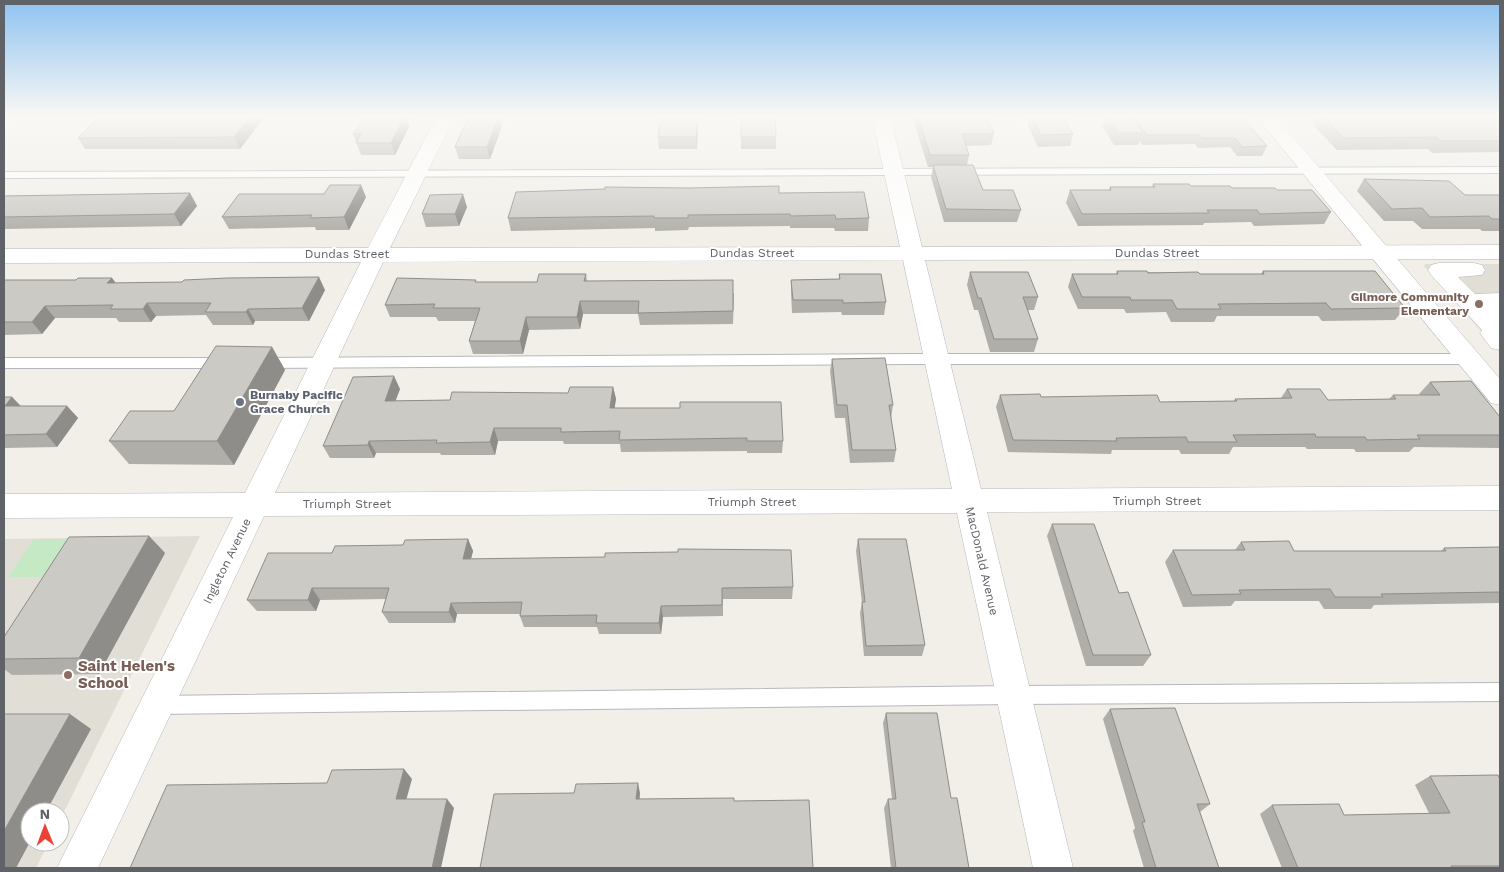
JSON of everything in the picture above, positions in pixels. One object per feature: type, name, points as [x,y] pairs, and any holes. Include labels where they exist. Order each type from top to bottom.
[{"type":"street","name":"Ingleton Avenue","points":[[78,868],[425,157]]},
{"type":"street","name":"MacDonald Avenue","points":[[890,157],[1053,868]]},
{"type":"street","points":[[1300,157],[1500,396]]},
{"type":"street","name":"Dundas Street","points":[[4,256],[1500,252]]},
{"type":"street","points":[[1500,270],[1439,270],[1497,332],[1492,333],[1500,342]]},
{"type":"street","points":[[1500,300],[1480,300],[1500,320]]},
{"type":"street","points":[[1500,342],[1491,342],[1500,353]]},
{"type":"street","name":"Triumph Street","points":[[4,506],[1500,498]]},
{"type":"lane","points":[[4,175],[1500,170]]},
{"type":"lane","points":[[4,363],[1468,358]]},
{"type":"lane","points":[[156,706],[1012,695],[1500,692]]},
{"type":"shaded area","name":"Gilmore Community Elementary","points":[[1426,264],[1500,264],[1500,353],[1424,266]]},
{"type":"shaded area","name":"Saint Helen's School","points":[[200,536],[69,802],[20,802],[20,852],[44,852],[36,868],[4,868],[4,539]]},
{"type":"green space","points":[[34,539],[92,539],[68,577],[8,577]]},
{"type":"building","points":[[933,165],[973,165],[983,190],[1013,190],[1021,210],[946,209]]},
{"type":"building","points":[[1364,179],[1449,181],[1465,195],[1500,195],[1500,219],[1492,219],[1489,216],[1430,217],[1422,208],[1392,209]]},
{"type":"building","points":[[1153,184],[1312,190],[1331,212],[1260,214],[1257,210],[1207,210],[1209,213],[1082,214],[1070,190],[1111,190],[1110,187],[1155,187]]},
{"type":"building","points":[[330,185],[361,185],[344,217],[310,218],[312,215],[222,217],[239,194],[324,194]]},
{"type":"building","points":[[779,186],[779,193],[864,192],[869,218],[836,219],[835,215],[791,216],[790,214],[688,215],[688,218],[654,218],[654,216],[508,218],[516,192],[605,189],[605,187]]},
{"type":"building","points":[[190,193],[174,214],[4,217],[4,196]]},
{"type":"building","points":[[463,194],[455,214],[422,214],[430,195]]},
{"type":"building","points":[[1117,271],[1264,274],[1263,271],[1375,271],[1405,308],[1331,309],[1326,303],[1218,304],[1221,309],[1177,309],[1172,300],[1131,300],[1130,297],[1082,297],[1072,274],[1118,274]]},
{"type":"building","points":[[970,272],[1028,272],[1038,297],[1023,297],[1038,339],[994,339],[981,298],[978,298]]},
{"type":"building","points":[[539,274],[586,274],[584,281],[733,280],[733,311],[638,313],[639,301],[580,301],[577,317],[526,317],[520,341],[469,341],[480,308],[433,308],[435,304],[385,305],[397,278],[476,280],[475,282],[537,282]]},
{"type":"building","points":[[839,274],[881,274],[886,302],[843,303],[843,300],[793,300],[791,280],[840,279]]},
{"type":"building","points":[[319,277],[302,308],[248,309],[246,312],[205,312],[211,303],[147,303],[143,309],[110,309],[113,305],[45,306],[32,322],[4,322],[4,280],[112,278],[107,283],[182,282],[184,280],[228,278]]},
{"type":"building","points":[[216,346],[272,347],[217,441],[109,441],[130,411],[174,411]]},
{"type":"building","points":[[885,358],[893,405],[889,405],[896,450],[852,450],[847,405],[837,405],[832,359]]},
{"type":"building","points":[[394,376],[385,401],[450,400],[452,392],[568,393],[570,387],[613,387],[610,408],[680,408],[680,402],[781,402],[783,441],[747,441],[747,438],[619,440],[620,431],[561,432],[561,428],[494,428],[490,442],[436,443],[437,440],[369,441],[368,445],[323,446],[353,377]]},
{"type":"building","points":[[1471,381],[1500,417],[1500,435],[1417,435],[1420,439],[1367,440],[1365,437],[1316,437],[1315,434],[1233,435],[1237,442],[1188,442],[1186,437],[1116,438],[1117,441],[1013,440],[1000,395],[1040,394],[1041,397],[1157,395],[1160,402],[1237,401],[1235,399],[1292,398],[1287,389],[1320,389],[1328,400],[1396,399],[1393,395],[1440,395],[1430,382]]},
{"type":"building","points":[[4,397],[12,397],[5,406],[67,406],[46,434],[4,435]]},
{"type":"building","points":[[1052,524],[1094,524],[1119,593],[1128,592],[1151,655],[1093,655]]},
{"type":"building","points":[[149,536],[79,658],[4,659],[4,637],[69,537]]},
{"type":"building","points":[[468,539],[463,559],[605,557],[605,553],[678,552],[678,549],[791,550],[793,587],[722,588],[722,605],[661,606],[659,623],[596,623],[597,615],[520,616],[522,602],[451,603],[449,612],[382,612],[389,588],[312,588],[308,600],[247,600],[268,553],[332,553],[335,546],[403,545],[405,540]]},
{"type":"building","points":[[858,539],[906,539],[925,645],[866,646],[862,602],[865,602]]},
{"type":"building","points":[[1289,541],[1294,551],[1446,551],[1444,548],[1500,547],[1500,592],[1381,594],[1383,597],[1335,597],[1330,589],[1239,590],[1241,594],[1192,595],[1173,550],[1245,550],[1241,542]]},
{"type":"building","points":[[1175,708],[1210,804],[1197,804],[1219,868],[1156,868],[1142,822],[1145,822],[1110,709]]},
{"type":"building","points":[[886,713],[937,713],[951,798],[957,798],[969,868],[896,868],[888,799],[896,799]]},
{"type":"building","points":[[4,714],[70,714],[20,802],[4,831]]},
{"type":"building","points":[[404,769],[396,799],[447,799],[432,868],[130,868],[167,785],[327,783],[332,770]]},
{"type":"building","points":[[1498,775],[1500,780],[1500,866],[1451,866],[1452,868],[1298,868],[1272,805],[1339,804],[1344,815],[1450,813],[1430,776]]},
{"type":"building","points":[[638,783],[636,799],[734,798],[734,801],[809,800],[813,868],[480,868],[494,794],[574,793],[576,784]]},
{"type":"place","name":"Gilmore Community Elementary","points":[[1479,304]]},
{"type":"place","name":"Burnaby Pacific Grace Church","points":[[240,402]]},
{"type":"place","name":"Saint Helen's School","points":[[68,675]]}]
